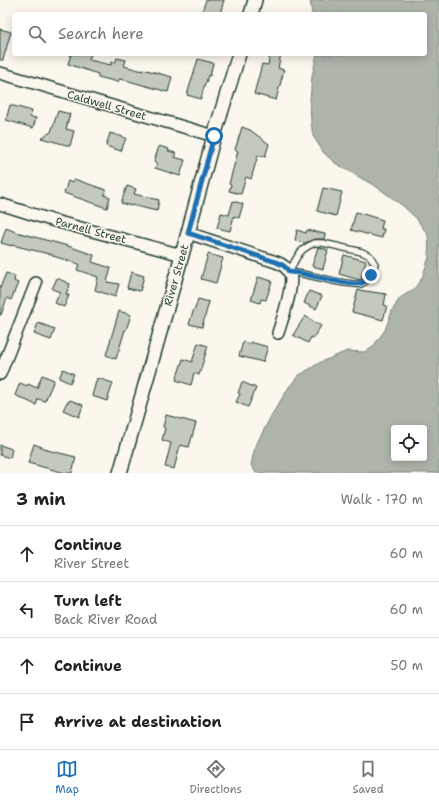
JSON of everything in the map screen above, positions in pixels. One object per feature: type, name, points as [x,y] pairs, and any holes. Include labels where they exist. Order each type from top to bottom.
[{"type":"street","points":[[252,12],[255,0]]},
{"type":"street","name":"River Street","points":[[120,473],[214,136],[238,56]]},
{"type":"street","name":"Caldwell Street","points":[[0,73],[214,136]]},
{"type":"street","name":"Parnell Street","points":[[0,204],[51,220],[182,255]]},
{"type":"street","points":[[188,233],[276,262],[287,269],[290,275],[288,296],[278,333]]},
{"type":"street","points":[[0,374],[36,283]]},
{"type":"lane","points":[[323,243],[362,252],[370,256],[375,264],[371,275],[361,284],[327,280],[303,273],[289,272],[301,251],[308,246],[323,243]]},
{"type":"shaded area","points":[[310,0],[439,0],[439,473],[256,473],[251,465],[255,447],[271,416],[289,387],[298,376],[321,362],[347,351],[364,352],[372,348],[385,330],[392,311],[400,298],[414,289],[422,278],[429,257],[428,235],[416,218],[380,189],[335,163],[324,153],[313,136],[310,101],[312,76],[317,56],[427,56],[427,12],[312,12]]},
{"type":"building","points":[[206,0],[224,0],[221,12],[202,12]]},
{"type":"building","points":[[0,29],[11,32],[3,60],[0,60]]},
{"type":"building","points":[[70,56],[90,56],[89,60],[111,65],[111,62],[115,63],[117,58],[126,60],[124,66],[143,71],[143,69],[172,77],[168,92],[125,80],[119,79],[118,82],[98,77],[98,74],[68,64]]},
{"type":"building","points":[[270,56],[281,56],[278,68],[284,70],[276,100],[254,94],[262,64],[268,65]]},
{"type":"building","points":[[198,59],[213,63],[210,76],[208,75],[205,83],[201,99],[187,95]]},
{"type":"building","points":[[10,105],[32,111],[30,117],[36,118],[33,128],[6,120]]},
{"type":"building","points":[[58,111],[70,114],[66,129],[74,131],[70,146],[41,138],[51,132]]},
{"type":"building","points":[[242,127],[250,130],[269,144],[265,157],[258,155],[251,179],[246,177],[241,194],[229,191],[231,185],[229,184],[238,151],[235,150]]},
{"type":"building","points":[[110,133],[126,138],[121,151],[106,146]]},
{"type":"building","points":[[159,146],[176,153],[174,157],[185,160],[180,176],[155,168],[157,163],[154,162]]},
{"type":"building","points":[[74,179],[106,190],[104,195],[110,197],[107,208],[64,193],[68,181],[72,183]]},
{"type":"building","points":[[127,186],[136,189],[134,194],[159,200],[157,211],[121,203]]},
{"type":"building","points":[[323,188],[342,192],[336,216],[317,211]]},
{"type":"building","points":[[233,201],[243,204],[239,218],[234,216],[230,231],[217,228],[221,213],[229,215]]},
{"type":"building","points":[[356,212],[383,220],[381,229],[384,229],[382,238],[351,230]]},
{"type":"building","points":[[6,228],[94,255],[92,262],[111,268],[107,282],[119,284],[115,297],[95,290],[98,277],[77,270],[79,264],[53,255],[1,243]]},
{"type":"building","points":[[297,230],[306,233],[307,230],[325,234],[324,239],[314,239],[305,243],[295,241]]},
{"type":"building","points":[[318,247],[328,250],[323,269],[312,266]]},
{"type":"building","points":[[208,254],[223,258],[216,283],[201,279]]},
{"type":"building","points":[[344,255],[366,261],[360,280],[339,274]]},
{"type":"building","points":[[131,272],[144,276],[140,291],[127,288]]},
{"type":"building","points":[[6,273],[15,276],[14,281],[18,283],[11,300],[7,298],[0,315],[0,288]]},
{"type":"building","points":[[258,277],[272,281],[266,300],[261,299],[260,303],[251,300]]},
{"type":"building","points":[[57,278],[70,284],[66,294],[69,295],[64,307],[55,303],[60,292],[52,289]]},
{"type":"building","points":[[358,290],[386,294],[384,305],[387,306],[383,320],[352,312]]},
{"type":"building","points":[[309,291],[322,296],[316,309],[304,303]]},
{"type":"building","points":[[198,299],[209,302],[202,327],[189,324]]},
{"type":"building","points":[[119,311],[131,315],[116,359],[106,355]]},
{"type":"building","points":[[305,316],[321,326],[313,338],[311,337],[308,343],[293,335]]},
{"type":"building","points":[[38,323],[55,329],[51,340],[34,334]]},
{"type":"building","points":[[243,342],[249,344],[250,342],[268,347],[263,362],[239,356]]},
{"type":"building","points":[[198,343],[208,346],[199,375],[194,373],[191,385],[176,380],[183,359],[192,362]]},
{"type":"building","points":[[63,369],[74,374],[70,383],[59,378]]},
{"type":"building","points":[[42,375],[54,380],[45,401],[38,399],[36,405],[15,395],[20,383],[27,386],[28,384],[37,388]]},
{"type":"building","points":[[97,378],[113,383],[107,401],[92,396]]},
{"type":"building","points":[[242,382],[256,388],[248,407],[236,402],[240,394],[238,393]]},
{"type":"building","points":[[70,400],[83,405],[79,417],[63,410],[67,402]]},
{"type":"building","points":[[166,415],[196,423],[189,447],[180,445],[174,469],[165,467],[171,443],[162,440]]},
{"type":"building","points":[[34,444],[47,450],[76,457],[72,473],[65,473],[28,463]]},
{"type":"building","points":[[0,445],[12,449],[10,458],[0,455]]},
{"type":"route","points":[[214,136],[188,233],[276,262],[282,265],[289,272],[303,273],[327,280],[352,284],[361,284],[371,275]]}]
